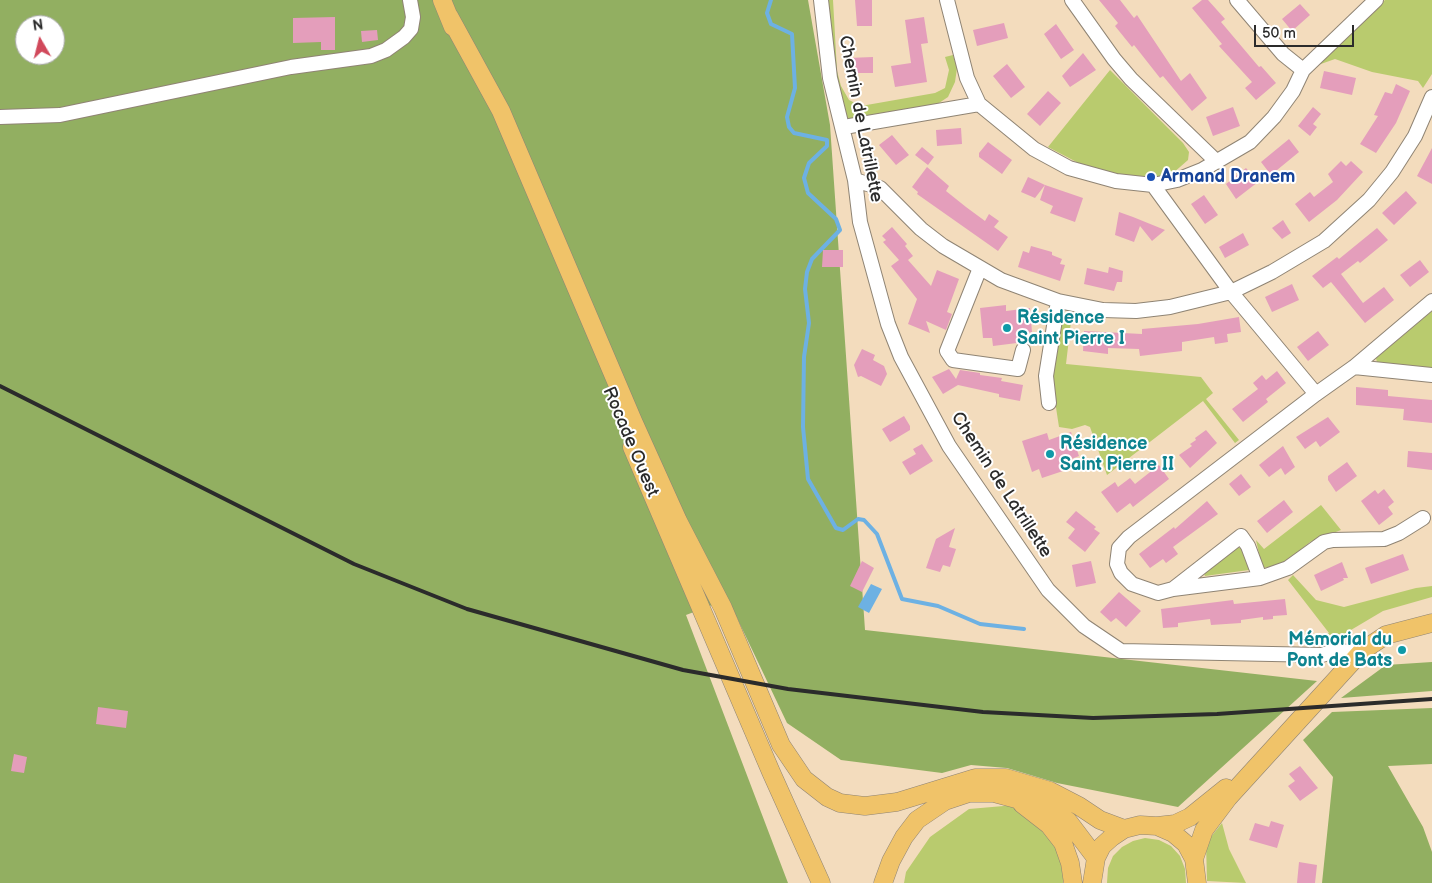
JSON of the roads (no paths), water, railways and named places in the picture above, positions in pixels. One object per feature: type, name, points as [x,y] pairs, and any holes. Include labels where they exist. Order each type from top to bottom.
[{"type":"main road","name":"Rocade Ouest","points":[[442,0],[746,716],[821,883]]},
{"type":"main road","points":[[449,16],[501,110],[633,421],[678,521],[723,608],[786,755],[804,779],[827,797],[847,804],[865,806],[897,802],[969,779],[1006,778],[1050,791],[1079,806],[1100,820],[1124,829]]},
{"type":"main road","points":[[1197,883],[1194,859],[1204,830],[1266,753],[1362,651],[1386,635],[1432,623]]},
{"type":"main road","points":[[1092,883],[1096,858],[1107,841],[1124,829],[1140,825],[1176,824],[1190,818],[1266,753]]},
{"type":"main road","points":[[883,883],[891,861],[904,837],[917,820],[945,801],[970,793],[994,793],[1050,808],[1068,821],[1096,858]]},
{"type":"main road","points":[[1014,797],[1049,825],[1062,842],[1070,863],[1073,883]]},
{"type":"main road","points":[[1157,826],[1173,833],[1179,838],[1194,859]]},
{"type":"street","points":[[0,117],[60,114],[291,67],[371,56],[391,47],[411,29],[413,18],[410,0]]},
{"type":"street","name":"Chemin de Latrillette","points":[[821,0],[830,78],[844,127],[855,180],[860,222],[877,291],[901,357],[949,446],[1054,596],[1084,626],[1121,651],[1322,655],[1331,652],[1362,651]]},
{"type":"street","points":[[947,0],[967,78],[979,104],[1034,148],[1069,168],[1116,181],[1153,186],[1178,180],[1217,162],[1250,142],[1268,123],[1293,91],[1303,70],[1376,0]]},
{"type":"street","points":[[1072,0],[1114,59],[1131,79],[1217,162]]},
{"type":"street","points":[[1237,0],[1283,54],[1303,70]]},
{"type":"street","points":[[855,180],[880,188],[921,229],[943,246],[1001,280],[1058,301],[1103,310],[1136,311],[1170,307],[1231,292],[1305,254],[1342,226],[1369,200],[1392,172],[1415,136],[1432,97]]},
{"type":"street","points":[[844,127],[979,104]]},
{"type":"street","points":[[1153,186],[1231,292],[1316,394]]},
{"type":"street","points":[[980,268],[947,351],[953,360],[1018,368],[1023,350]]},
{"type":"street","points":[[1049,403],[1046,376],[1058,301]]},
{"type":"street","points":[[1423,518],[1400,534],[1384,539],[1333,540],[1324,542],[1288,568],[1260,578],[1173,589],[1158,593],[1132,584],[1121,574],[1117,564],[1119,548],[1129,538],[1354,367],[1432,301]]},
{"type":"street","points":[[1354,367],[1432,375]]},
{"type":"street","points":[[1173,589],[1241,536],[1248,546],[1260,578]]},
{"type":"street","points":[[1322,655],[1330,659],[1334,664],[1337,677]]},
{"type":"water","points":[[871,584],[882,589],[869,613],[858,607]]},
{"type":"waterway","points":[[771,0],[767,13],[771,24],[792,34],[795,88],[787,117],[789,127],[794,133],[827,140],[827,146],[809,163],[804,178],[808,193],[836,219],[840,230],[812,259],[807,272],[805,289],[809,323],[804,357],[803,427],[808,479],[836,528],[843,530],[858,519],[864,520],[877,534],[902,599],[938,606],[980,624],[1024,629]]},
{"type":"railway","points":[[0,386],[354,564],[467,609],[683,670],[788,689],[983,712],[1093,718],[1217,714],[1432,699]]},
{"type":"place","name":"Armand Dranem","points":[[1151,177]]},
{"type":"place","name":"Résidence Saint Pierre I","points":[[1007,328]]},
{"type":"place","name":"Résidence Saint Pierre II","points":[[1050,454]]},
{"type":"place","name":"Mémorial du Pont de Bats","points":[[1402,650]]}]
